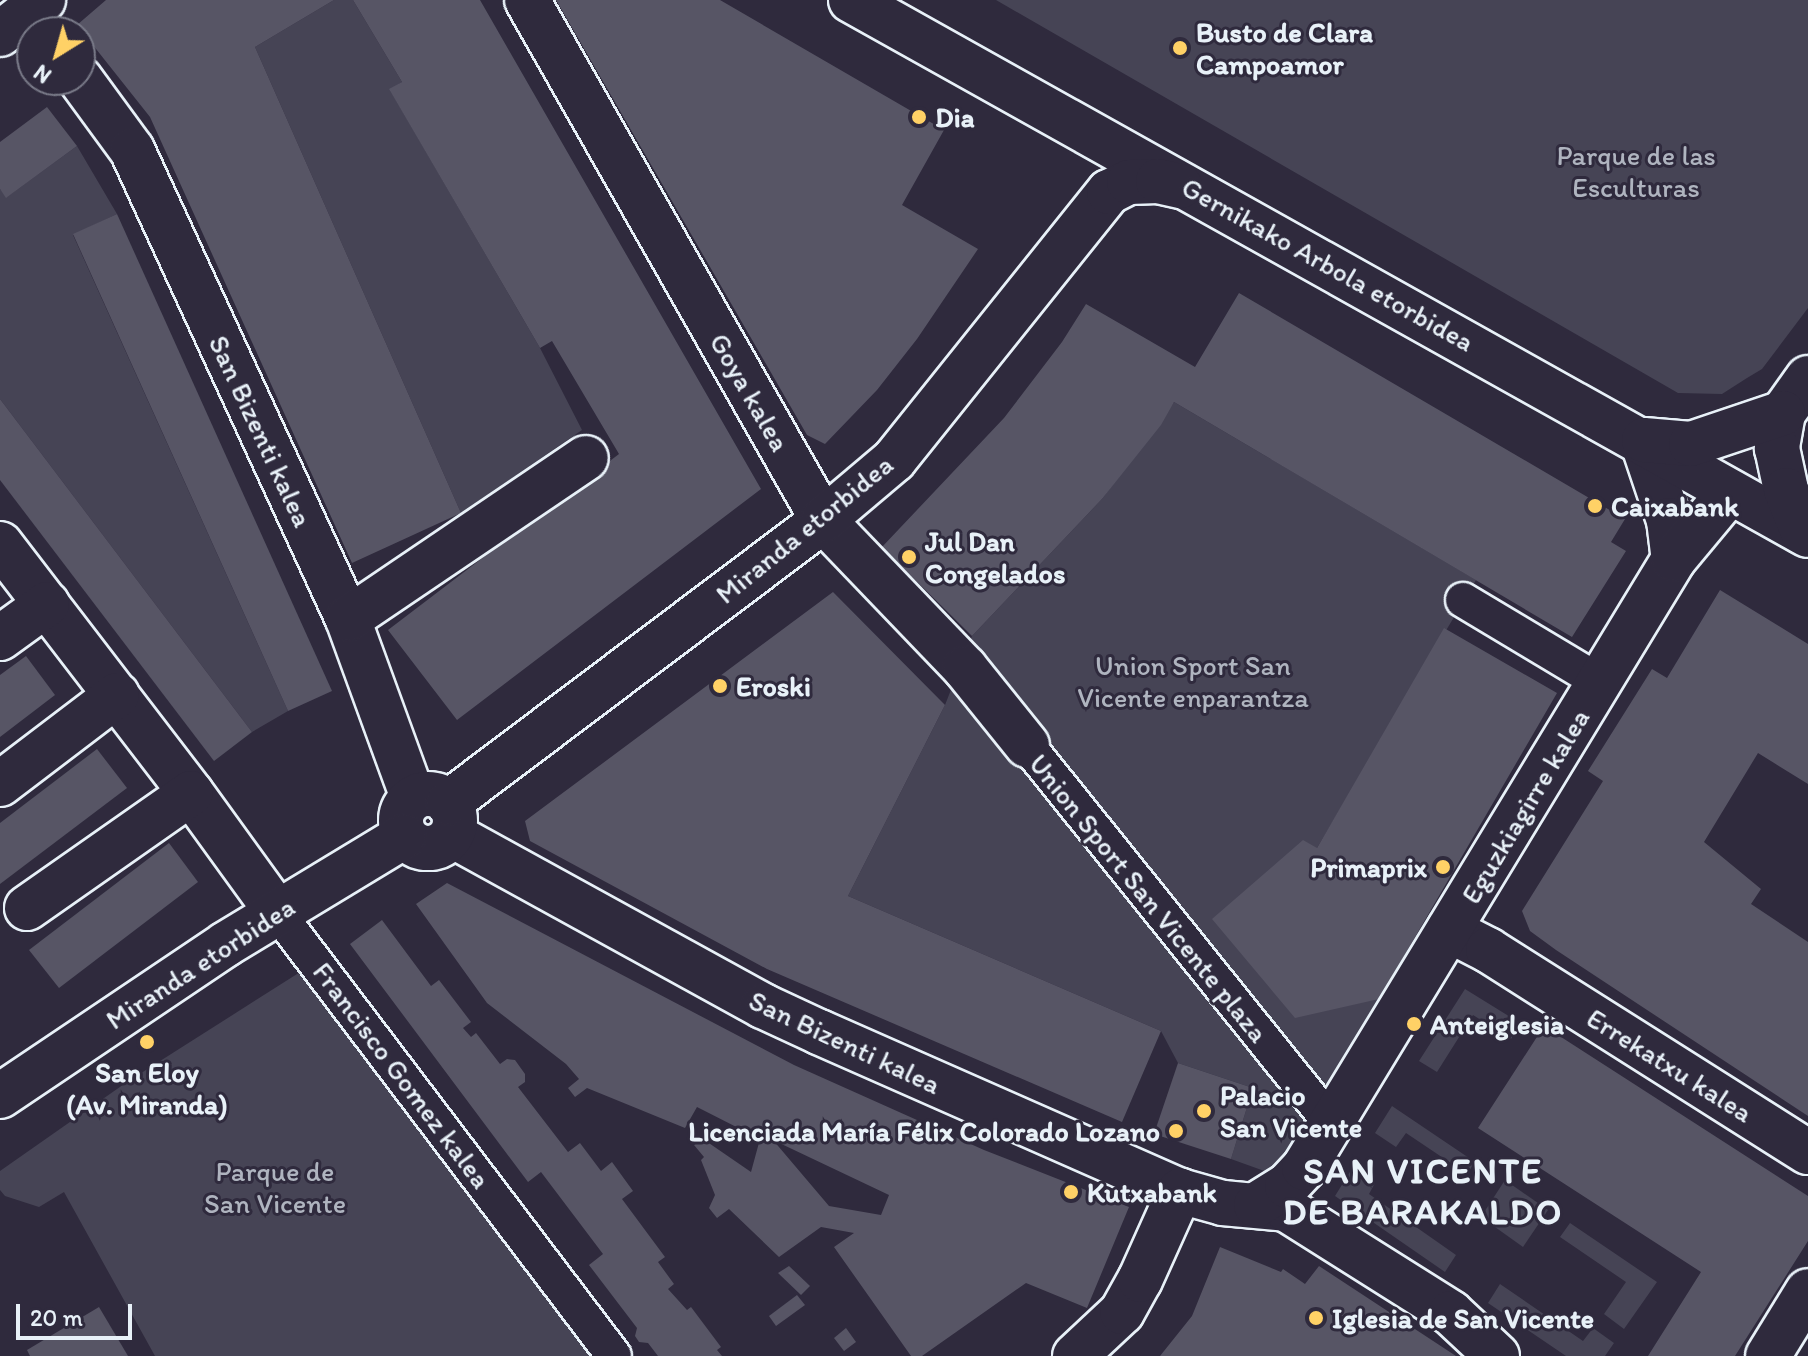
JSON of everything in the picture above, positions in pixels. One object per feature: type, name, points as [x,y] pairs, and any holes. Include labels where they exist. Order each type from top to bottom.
[{"type":"street","name":"Goya kalea","points":[[527,0],[823,520],[965,668],[1027,745]]},
{"type":"street","name":"Gernikako Arbola etorbidea","points":[[851,0],[1642,440],[1729,493],[1806,533]]},
{"type":"street","name":"San Bizenti kalea","points":[[92,96],[132,150],[348,619],[429,818],[763,1006],[1180,1191],[1223,1203],[1286,1209],[1451,1313],[1497,1356]]},
{"type":"street","name":"Miranda etorbidea","points":[[0,1096],[277,912],[429,818],[823,520],[894,460],[1109,192],[1129,182],[1158,181],[1194,189]]},
{"type":"street","name":"Gernikako Arbola etorbidea","points":[[1796,395],[1777,448],[1786,490],[1806,533]]},
{"type":"street","points":[[1674,559],[1669,520],[1642,440],[1691,444],[1796,395]]},
{"type":"street","name":"Eguzkiagirre kalea","points":[[1256,1205],[1287,1186],[1304,1168],[1674,559],[1729,493],[1796,395]]},
{"type":"street","points":[[348,619],[586,458]]},
{"type":"street","name":"Francisco Gomez kalea","points":[[0,544],[614,1356]]},
{"type":"street","name":"Eguzkiagirre kalea","points":[[1463,600],[1600,682]]},
{"type":"street","points":[[0,638],[47,604]]},
{"type":"street","points":[[0,784],[117,695]]},
{"type":"street","name":"Union Sport San Vicente plaza","points":[[1027,745],[1332,1125]]},
{"type":"street","points":[[27,908],[191,793]]},
{"type":"street","name":"Errekatxu kalea","points":[[1449,930],[1488,950],[1808,1152]]},
{"type":"street","points":[[1075,1356],[1097,1339],[1122,1312],[1147,1267],[1180,1191]]},
{"type":"street","points":[[1768,1356],[1808,1291]]},
{"type":"green space","points":[[334,0],[353,0],[402,82],[390,90],[540,348],[582,430],[461,513],[255,47]]},
{"type":"green space","name":"Parque de las Esculturas","points":[[996,0],[1808,0],[1808,308],[1762,369],[1722,394],[1678,393]]},
{"type":"green space","points":[[77,146],[117,214],[73,235],[288,711],[252,732],[0,399],[0,189],[7,197]]},
{"type":"green space","name":"Union Sport San Vicente enparantza","points":[[1174,402],[1476,580],[1317,848],[1379,999],[1273,1174],[1231,1159],[1253,1088],[1178,1063],[1161,1031],[848,896],[945,705],[972,636],[1102,499]]},
{"type":"green space","name":"Parque de San Vicente","points":[[316,962],[614,1356],[155,1356],[64,1192],[39,1207],[5,1196],[0,1190],[0,1171],[127,1082]]},
{"type":"green space","points":[[1465,989],[1520,1023],[1511,1039],[1473,1015],[1437,1072],[1419,1061]]},
{"type":"green space","points":[[1392,1106],[1475,1162],[1467,1174],[1406,1133],[1396,1147],[1375,1133]]},
{"type":"green space","points":[[1353,1167],[1375,1183],[1369,1194],[1456,1255],[1445,1272],[1335,1196]]},
{"type":"green space","points":[[1505,1180],[1548,1210],[1523,1247],[1481,1217]]},
{"type":"green space","points":[[1570,1223],[1657,1282],[1624,1329],[1604,1314],[1626,1282],[1560,1237]]},
{"type":"green space","points":[[1500,1284],[1583,1341],[1593,1328],[1614,1343],[1605,1356],[1566,1356],[1488,1303]]},
{"type":"building","points":[[106,0],[334,0],[255,47],[461,513],[352,563],[150,117],[96,49],[96,16],[87,16]]},
{"type":"building","points":[[353,0],[480,0],[761,489],[457,720],[388,630],[619,454],[552,341],[540,348],[389,89],[402,82]]},
{"type":"building","points":[[556,0],[720,0],[944,130],[902,205],[978,249],[917,339],[877,390],[825,444],[807,435]]},
{"type":"building","points":[[47,107],[77,146],[6,198],[0,189],[0,142]]},
{"type":"building","points":[[117,214],[332,691],[288,711],[73,234]]},
{"type":"building","points":[[1239,293],[1625,519],[1611,542],[1626,551],[1572,637],[1174,402],[1161,425],[1102,499],[972,636],[882,547],[1004,418],[1062,342],[1086,304],[1195,367]]},
{"type":"building","points":[[0,399],[252,732],[214,761],[0,480]]},
{"type":"building","points":[[1720,590],[1808,644],[1808,784],[1758,753],[1704,842],[1761,889],[1751,904],[1808,942],[1808,1116],[1556,950],[1530,931],[1522,911],[1603,781],[1588,771],[1652,669],[1667,678]]},
{"type":"building","points":[[833,592],[945,705],[848,896],[1161,1031],[1122,1122],[767,969],[530,841],[525,821]]},
{"type":"building","points":[[1444,628],[1557,693],[1379,999],[1295,1018],[1212,919],[1303,840],[1317,848]]},
{"type":"building","points":[[26,656],[55,695],[0,737],[0,675]]},
{"type":"building","points":[[97,749],[127,788],[0,884],[0,823]]},
{"type":"building","points":[[169,843],[198,882],[59,988],[29,950]]},
{"type":"building","points":[[447,883],[794,1065],[984,1150],[1129,1207],[1087,1308],[1026,1283],[922,1356],[911,1356],[834,1247],[854,1233],[821,1227],[779,1257],[729,1209],[717,1218],[709,1208],[715,1195],[701,1160],[704,1157],[694,1145],[703,1139],[751,1172],[760,1139],[697,1107],[685,1128],[587,1088],[575,1097],[568,1088],[579,1079],[566,1064],[487,1003],[416,904]],"holes":[[[773,1140],[889,1195],[881,1215],[829,1206]]]},
{"type":"building","points":[[382,920],[431,986],[439,980],[471,1022],[463,1028],[471,1037],[476,1033],[500,1064],[507,1059],[515,1060],[525,1074],[525,1082],[518,1087],[568,1152],[580,1143],[601,1171],[612,1162],[633,1191],[622,1199],[665,1257],[658,1262],[674,1284],[668,1289],[687,1310],[691,1307],[721,1347],[717,1350],[722,1356],[658,1356],[648,1343],[639,1342],[635,1336],[637,1328],[589,1265],[603,1254],[541,1172],[528,1182],[350,944]]},
{"type":"building","points":[[1544,1026],[1808,1196],[1808,1241],[1735,1356],[1648,1356],[1701,1272],[1478,1128]]},
{"type":"building","name":"Palacio San Vicente","points":[[1178,1063],[1253,1088],[1231,1159],[1154,1134]]},
{"type":"building","name":"Iglesia de San Vicente","points":[[1220,1247],[1281,1272],[1283,1269],[1305,1284],[1319,1266],[1456,1356],[1160,1356],[1192,1316]]},
{"type":"building","points":[[789,1266],[810,1286],[801,1295],[778,1273]]},
{"type":"building","points":[[797,1295],[805,1305],[776,1326],[769,1316]]},
{"type":"building","points":[[99,1307],[128,1356],[30,1356],[27,1350]]},
{"type":"building","points":[[846,1328],[856,1342],[844,1351],[834,1338]]},
{"type":"place","name":"Busto de Clara Campoamor","points":[[1180,48]]},
{"type":"place","name":"Dia","points":[[919,117]]},
{"type":"place","name":"Caixabank","points":[[1595,506]]},
{"type":"place","name":"Jul Dan Congelados","points":[[909,557]]},
{"type":"place","name":"Eroski","points":[[720,686]]},
{"type":"place","name":"Primaprix","points":[[1443,867]]},
{"type":"place","name":"Anteiglesia","points":[[1414,1024]]},
{"type":"place","name":"San Eloy (Av. Miranda)","points":[[147,1042]]},
{"type":"place","name":"Palacio San Vicente","points":[[1204,1111]]},
{"type":"place","name":"Licenciada María Félix Colorado Lozano","points":[[1176,1131]]},
{"type":"place","name":"Kutxabank","points":[[1071,1192]]},
{"type":"place","name":"Iglesia de San Vicente","points":[[1316,1318]]},
{"type":"district","name":"SAN VICENTE DE BARAKALDO","points":[[1423,1190]]}]
